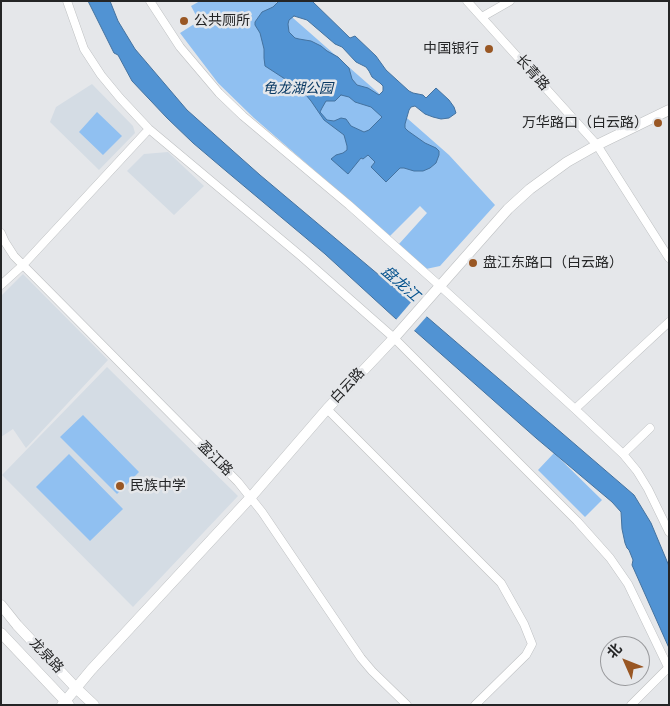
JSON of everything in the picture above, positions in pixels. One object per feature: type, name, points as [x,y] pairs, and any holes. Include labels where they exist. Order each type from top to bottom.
[{"type":"main road","name":"白云路","points":[[66,704],[76,688],[98,663],[251,497],[327,409],[394,338],[508,209],[530,189],[567,162],[597,145],[669,110]]},
{"type":"main road","name":"龙泉路","points":[[1,605],[76,688],[94,705]]},
{"type":"main road","name":"龙泉路","points":[[1,633],[66,704]]},
{"type":"street","points":[[67,1],[84,49],[101,75],[149,129],[302,257],[394,338],[577,521],[610,558],[628,584],[668,669],[631,705]]},
{"type":"street","points":[[150,1],[180,48],[218,93],[440,286],[623,454],[648,488],[669,532]]},
{"type":"street","name":"长青路","points":[[467,1],[597,145],[669,258]]},
{"type":"street","points":[[482,17],[510,1]]},
{"type":"street","points":[[1,285],[23,265],[149,129]]},
{"type":"street","name":"盈江路","points":[[1,233],[14,256],[251,497],[361,658],[407,705]]},
{"type":"street","points":[[575,408],[669,322]]},
{"type":"street","points":[[327,409],[500,583],[524,624],[532,644],[526,655],[475,705]]},
{"type":"street","points":[[623,454],[650,428]]},
{"type":"shaded area","points":[[88,1],[110,1],[118,21],[135,49],[187,110],[260,175],[411,302],[634,495],[651,523],[669,566],[669,648],[632,565],[633,560],[625,543],[622,529],[621,512],[612,502],[415,331],[396,319],[325,254],[193,143],[132,81],[118,55],[114,53]]},
{"type":"shaded area","points":[[312,1],[350,38],[355,36],[376,56],[386,70],[409,91],[423,95],[426,98],[436,88],[449,100],[456,113],[449,118],[433,117],[425,114],[415,106],[409,110],[405,124],[405,128],[408,131],[439,151],[436,163],[423,171],[400,168],[386,182],[371,167],[375,162],[368,155],[363,159],[361,158],[348,174],[331,159],[347,150],[344,135],[324,120],[306,95],[287,85],[285,79],[265,66],[264,49],[255,22],[262,12],[273,7],[278,2]],"holes":[[[294,16],[307,20],[335,44],[342,47],[356,62],[366,67],[372,77],[383,86],[383,91],[379,95],[368,88],[357,85],[352,79],[349,68],[338,57],[311,41],[295,38],[289,32],[288,24],[289,20]],[[341,95],[371,107],[382,117],[369,130],[364,132],[351,126],[346,119],[327,120],[320,112],[322,108],[326,101],[335,101]]]},
{"type":"shaded area","points":[[92,84],[133,126],[135,133],[99,170],[50,122],[56,107]]},
{"type":"shaded area","points":[[168,152],[204,186],[174,215],[127,171],[144,154]]},
{"type":"shaded area","points":[[23,274],[108,360],[26,448],[13,429],[1,437],[1,296]]},
{"type":"shaded area","name":"民族中学","points":[[107,367],[238,496],[133,607],[2,475]]},
{"type":"green space","name":"龟龙湖公园","points":[[200,1],[275,1],[449,155],[495,205],[440,266],[426,269],[399,244],[427,213],[420,206],[390,236],[254,118],[218,83],[180,33],[199,21],[191,6]]},
{"type":"green space","points":[[97,112],[122,136],[103,155],[79,132]]},
{"type":"green space","points":[[83,415],[139,472],[117,494],[60,437]]},
{"type":"green space","points":[[554,453],[602,500],[585,517],[538,470]]},
{"type":"green space","points":[[69,454],[123,509],[90,541],[36,487]]},
{"type":"pier","points":[[413,300],[428,315],[413,332],[395,321]]},
{"type":"place","name":"公共厕所","points":[[184,21]]},
{"type":"place","name":"中国银行","points":[[489,49]]},
{"type":"place","name":"万华路口（白云路）","points":[[658,123]]},
{"type":"place","name":"盘江东路口（白云路）","points":[[473,263]]},
{"type":"place","name":"民族中学","points":[[120,486]]},
{"type":"water label","name":"盘龙江","points":[[400,284]]}]
